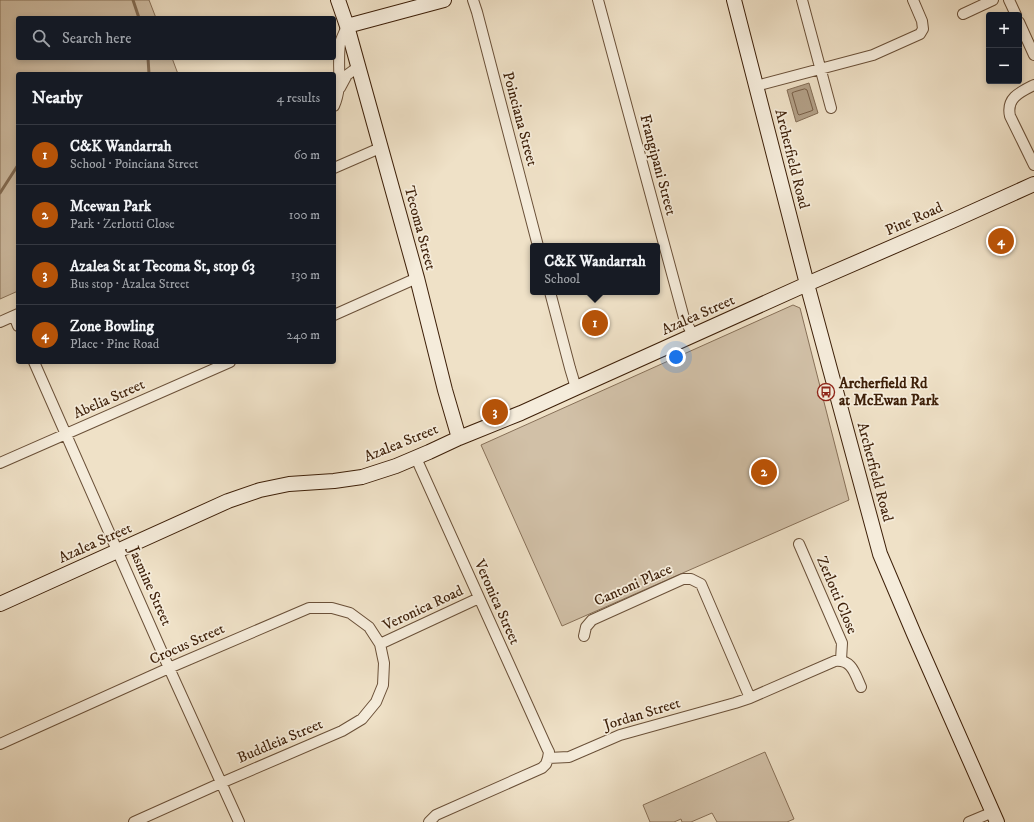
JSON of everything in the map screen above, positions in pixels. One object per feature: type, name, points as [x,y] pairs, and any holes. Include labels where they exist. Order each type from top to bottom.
[{"type":"street","name":"Tecoma Street","points":[[338,0],[347,26],[417,278],[445,390],[459,438]]},
{"type":"street","points":[[336,101],[339,89],[340,42],[347,26],[444,0]]},
{"type":"street","name":"Poinciana Street","points":[[473,0],[537,243]]},
{"type":"street","name":"Frangipani Street","points":[[598,0],[684,318],[693,336]]},
{"type":"street","name":"Archerfield Road","points":[[734,0],[807,284],[880,554],[995,817]]},
{"type":"street","points":[[802,0],[831,108]]},
{"type":"street","points":[[756,86],[873,55],[920,34],[923,29],[922,21],[913,0]]},
{"type":"street","points":[[963,14],[993,0]]},
{"type":"street","points":[[1009,0],[1015,12]]},
{"type":"street","points":[[1022,29],[1034,55]]},
{"type":"street","points":[[339,89],[347,75],[358,67]]},
{"type":"street","points":[[1034,85],[1023,90],[1013,98],[1009,106],[1010,116],[1034,165]]},
{"type":"street","points":[[336,167],[380,148]]},
{"type":"street","name":"Pine Road","points":[[807,284],[1034,184]]},
{"type":"street","points":[[336,314],[417,278]]},
{"type":"street","name":"Azalea Street","points":[[0,604],[228,501],[260,490],[289,484],[334,481],[362,477],[396,466],[521,413],[807,284]]},
{"type":"street","points":[[551,295],[576,388]]},
{"type":"street","points":[[0,322],[16,315]]},
{"type":"street","name":"Jasmine Street","points":[[35,364],[169,668],[239,822]]},
{"type":"street","name":"Abelia Street","points":[[0,464],[225,364]]},
{"type":"street","name":"Veronica Street","points":[[416,458],[547,748],[548,758]]},
{"type":"street","name":"Zerlotti Close","points":[[799,544],[842,643],[841,660]]},
{"type":"street","name":"Cantoni Place","points":[[584,636],[586,627],[592,620],[683,579],[691,579],[701,584],[750,698]]},
{"type":"street","name":"Veronica Road","points":[[380,644],[479,598]]},
{"type":"street","name":"Crocus Street","points":[[0,744],[169,668],[309,608],[332,608],[350,613],[369,627],[380,644]]},
{"type":"street","name":"Buddleia Street","points":[[134,822],[342,731],[362,719],[376,702],[383,685],[384,663],[380,644]]},
{"type":"street","points":[[841,660],[848,663],[852,668],[861,687]]},
{"type":"street","name":"Jordan Street","points":[[548,758],[569,756],[620,735],[750,698],[835,661],[841,660]]},
{"type":"street","points":[[429,822],[436,815],[542,768],[546,764],[548,758]]},
{"type":"street","points":[[969,822],[995,817]]},
{"type":"shaded area","points":[[0,0],[149,0],[155,16],[16,16],[16,60],[173,60],[177,72],[16,72],[16,292],[0,299]]},
{"type":"shaded area","points":[[793,305],[800,308],[849,500],[562,626],[481,445]]},
{"type":"shaded area","points":[[765,752],[794,819],[787,822],[717,822],[712,813],[691,822],[682,822],[681,819],[674,822],[650,822],[643,805]]},
{"type":"water","points":[[809,83],[818,113],[796,122],[787,90]]},
{"type":"waterway","points":[[133,0],[138,16]]},
{"type":"waterway","points":[[148,60],[149,72]]},
{"type":"waterway","points":[[0,193],[16,168]]},
{"type":"place","name":"Zone Bowling","points":[[1001,241]]},
{"type":"place","name":"C&K Wandarrah","points":[[595,323]]},
{"type":"place","name":"Archerfield Rd at McEwan Park","points":[[826,392]]},
{"type":"place","name":"Azalea St at Tecoma St, stop 63","points":[[495,412]]},
{"type":"place","name":"Mcewan Park","points":[[764,472]]}]
